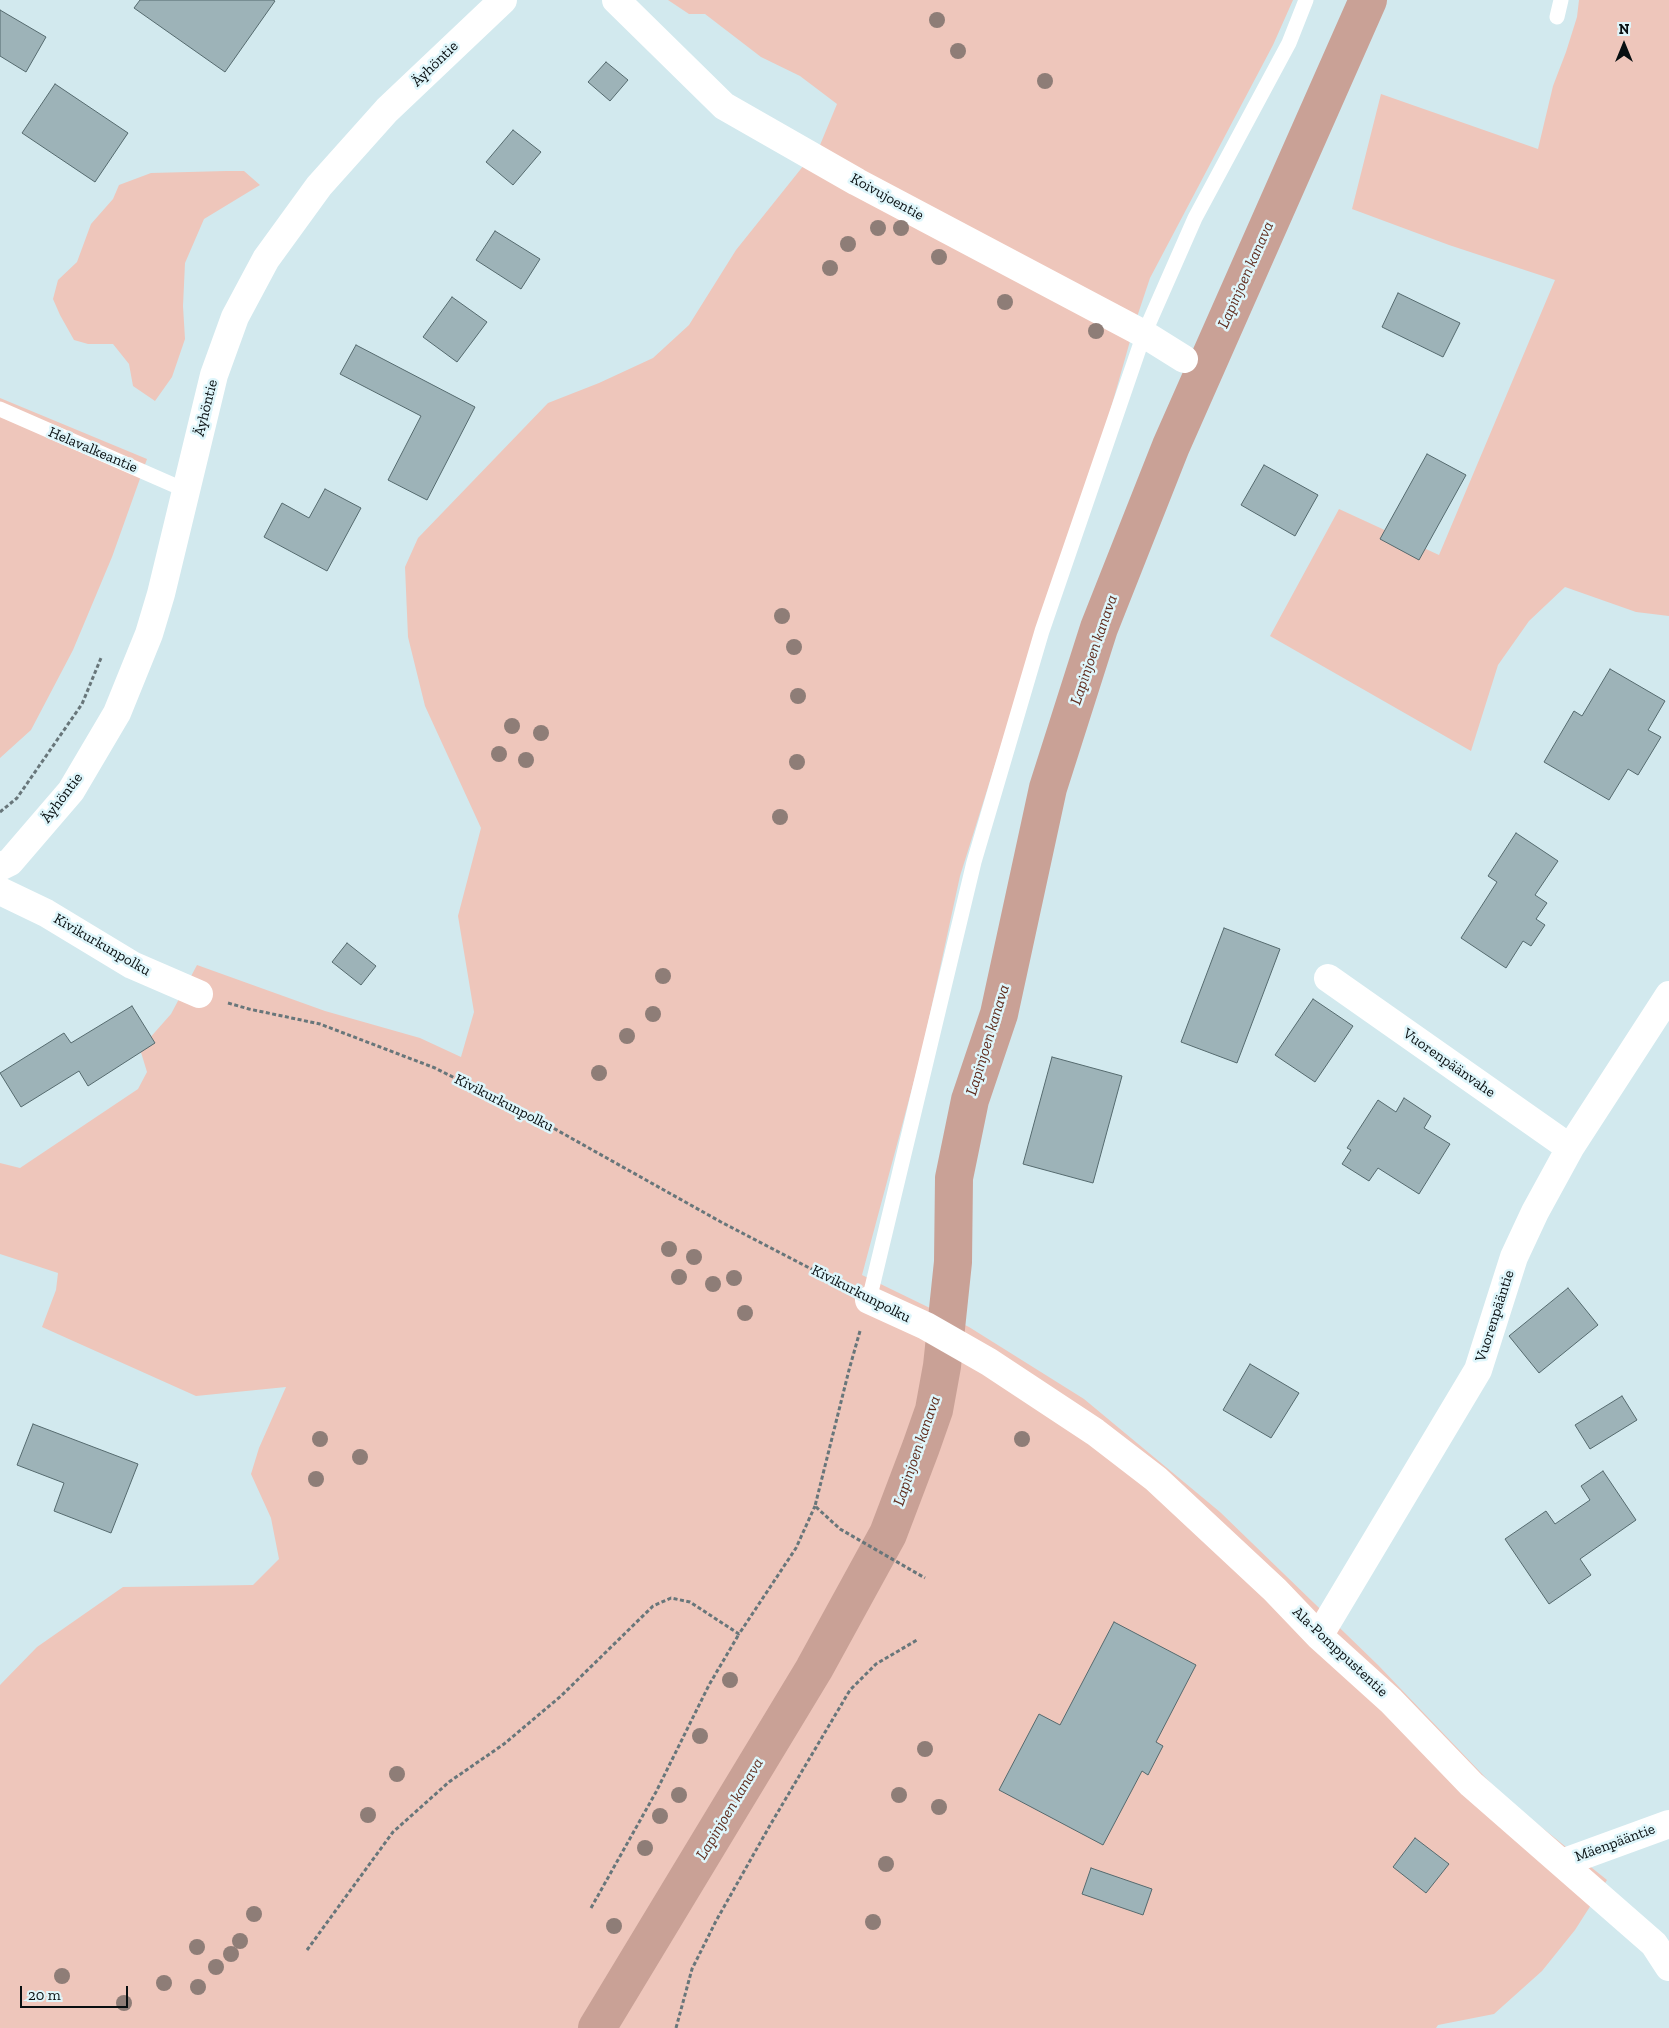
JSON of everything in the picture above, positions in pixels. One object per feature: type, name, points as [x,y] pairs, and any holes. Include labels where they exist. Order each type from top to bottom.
[{"type":"street","name":"Äyhöntie","points":[[0,867],[10,862],[71,791],[117,713],[149,634],[162,594],[214,375],[235,317],[266,259],[319,186],[387,110],[503,0]]},
{"type":"street","name":"Koivujoentie","points":[[616,0],[724,106],[866,186],[1144,334],[1184,359]]},
{"type":"street","name":"Kivikurkunpolku","points":[[0,892],[46,913],[132,965],[199,994]]},
{"type":"street","name":"Vuorenpäänvahe","points":[[1328,978],[1570,1148]]},
{"type":"street","name":"Vuorenpääntie","points":[[1319,1636],[1478,1370],[1514,1257],[1535,1212],[1570,1148],[1669,994]]},
{"type":"street","name":"Kivikurkunpolku","points":[[870,1300],[926,1326],[980,1357]]},
{"type":"street","name":"Ala-Pomppustentie","points":[[980,1357],[1095,1432],[1156,1480],[1275,1590],[1319,1636],[1391,1701],[1471,1784],[1654,1944],[1669,1967]]},
{"type":"street","name":"Mäenpääntie","points":[[1562,1863],[1669,1824]]},
{"type":"lane","points":[[870,1300],[974,862],[1042,631],[1144,334],[1195,218],[1289,43],[1306,0]]},
{"type":"lane","points":[[1557,17],[1561,0]]},
{"type":"lane","name":"Helavalkeantie","points":[[0,410],[186,490]]},
{"type":"path","name":"Kivikurkunpolku","points":[[199,994],[249,1009],[320,1024],[435,1068],[546,1124],[721,1222],[870,1300]]},
{"type":"path","points":[[591,1908],[656,1792],[709,1685],[739,1634],[796,1548],[816,1506],[849,1370],[870,1300]]},
{"type":"path","points":[[816,1506],[840,1529],[925,1578]]},
{"type":"path","points":[[307,1950],[393,1832],[449,1782],[504,1744],[561,1696],[653,1606],[671,1598],[690,1602],[739,1634]]},
{"type":"path","points":[[676,2028],[692,1969],[716,1922],[769,1826],[850,1690],[876,1664],[917,1640]]},
{"type":"shaded area","points":[[668,0],[1293,0],[1273,45],[1150,278],[1105,429],[1016,698],[960,876],[922,1051],[862,1275],[969,1327],[1084,1399],[1220,1512],[1378,1665],[1504,1797],[1607,1880],[1575,1930],[1542,1971],[1494,2014],[1438,2025],[1436,2028],[0,2028],[0,1685],[37,1647],[123,1587],[253,1585],[279,1559],[271,1518],[251,1474],[259,1448],[286,1387],[196,1396],[42,1327],[56,1290],[58,1273],[0,1254],[0,1163],[20,1168],[138,1089],[147,1072],[140,1049],[171,1014],[197,965],[325,1011],[420,1038],[461,1057],[474,1012],[458,916],[481,828],[425,706],[408,637],[405,567],[418,538],[548,403],[599,383],[653,358],[689,325],[736,250],[820,145],[837,104],[800,76],[761,57],[705,14],[689,14]]},
{"type":"shaded area","points":[[1579,0],[1669,0],[1669,616],[1636,612],[1565,587],[1529,621],[1498,665],[1471,751],[1270,636],[1339,509],[1439,555],[1555,280],[1449,245],[1352,209],[1381,94],[1538,149],[1553,86],[1577,17]]},
{"type":"shaded area","points":[[244,171],[260,185],[204,219],[185,263],[183,306],[185,339],[172,377],[155,401],[133,386],[129,364],[113,344],[88,344],[74,340],[53,299],[58,280],[77,262],[91,224],[113,199],[119,185],[151,173]]},
{"type":"shaded area","points":[[0,398],[147,459],[112,557],[73,650],[31,730],[0,758]]},
{"type":"building","points":[[140,0],[275,1],[225,72],[134,8]]},
{"type":"building","points":[[0,10],[46,37],[26,72],[0,56]]},
{"type":"building","points":[[606,62],[628,80],[610,101],[588,82]]},
{"type":"building","points":[[55,84],[128,133],[95,182],[22,133]]},
{"type":"building","points":[[513,130],[541,152],[513,185],[486,162]]},
{"type":"building","points":[[495,231],[540,259],[521,289],[476,260]]},
{"type":"building","points":[[1398,293],[1460,323],[1443,357],[1382,327]]},
{"type":"building","points":[[452,297],[487,322],[457,362],[423,337]]},
{"type":"building","points":[[356,345],[475,407],[427,500],[388,480],[421,416],[340,374]]},
{"type":"building","points":[[1427,454],[1466,475],[1419,560],[1380,539]]},
{"type":"building","points":[[1264,465],[1318,495],[1295,536],[1241,505]]},
{"type":"building","points":[[325,489],[361,508],[327,571],[264,537],[282,503],[309,518]]},
{"type":"building","points":[[1610,669],[1665,701],[1648,730],[1661,737],[1638,775],[1628,769],[1609,800],[1544,762],[1574,711],[1582,716]]},
{"type":"building","points":[[1516,833],[1558,861],[1535,895],[1547,903],[1536,919],[1545,925],[1531,946],[1523,941],[1506,968],[1461,938],[1497,882],[1488,876]]},
{"type":"building","points":[[1224,928],[1280,949],[1237,1063],[1181,1042]]},
{"type":"building","points":[[347,943],[376,966],[361,985],[332,962]]},
{"type":"building","points":[[1313,999],[1353,1026],[1315,1082],[1275,1055]]},
{"type":"building","points":[[132,1006],[155,1043],[88,1086],[79,1071],[21,1107],[0,1073],[64,1033],[71,1043]]},
{"type":"building","points":[[1052,1057],[1122,1076],[1093,1183],[1023,1164]]},
{"type":"building","points":[[1404,1098],[1431,1116],[1424,1128],[1450,1144],[1419,1194],[1378,1168],[1369,1181],[1342,1164],[1351,1150],[1347,1148],[1378,1100],[1396,1112]]},
{"type":"building","points":[[1568,1288],[1598,1325],[1539,1373],[1509,1336]]},
{"type":"building","points":[[1250,1364],[1299,1393],[1271,1438],[1223,1410]]},
{"type":"building","points":[[1622,1396],[1637,1420],[1590,1449],[1575,1425]]},
{"type":"building","points":[[33,1424],[138,1464],[111,1533],[54,1511],[64,1483],[17,1465]]},
{"type":"building","points":[[1603,1471],[1636,1520],[1580,1559],[1591,1575],[1549,1604],[1505,1539],[1546,1511],[1555,1524],[1590,1500],[1581,1486]]},
{"type":"building","points":[[1114,1622],[1196,1665],[1156,1742],[1163,1746],[1148,1775],[1142,1771],[1103,1845],[999,1790],[1039,1714],[1060,1725]]},
{"type":"building","points":[[1415,1838],[1449,1864],[1426,1893],[1393,1867]]},
{"type":"building","points":[[1091,1868],[1152,1889],[1143,1915],[1082,1894]]},
{"type":"waterway","name":"Lapinjoen kanava","points":[[597,2028],[814,1669],[888,1534],[934,1410],[942,1366],[953,1262],[954,1178],[970,1100],[999,1014],[1048,788],[1099,628],[1171,446],[1368,0]]}]
